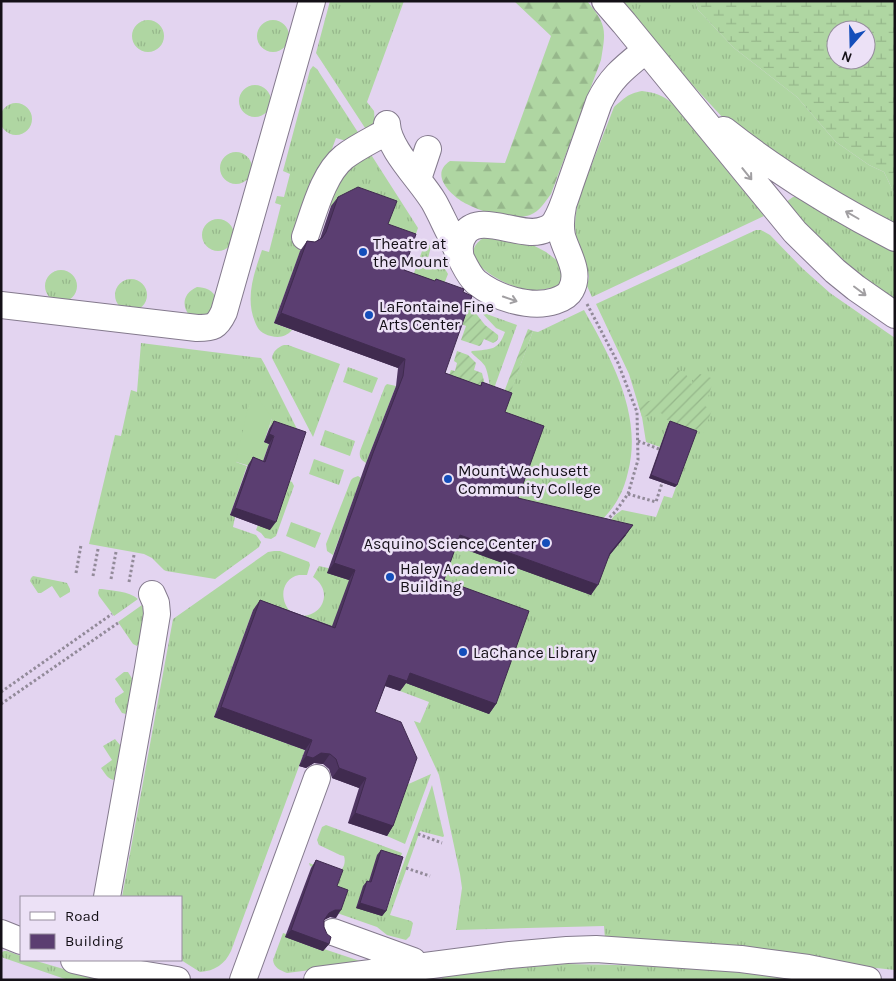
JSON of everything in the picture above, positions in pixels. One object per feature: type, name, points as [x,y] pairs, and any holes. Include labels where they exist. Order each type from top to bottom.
[{"type":"lane","points":[[1,305],[197,328],[208,328],[220,322],[312,1]]},
{"type":"lane","points":[[605,1],[795,232],[835,271],[895,315]]},
{"type":"lane","points":[[524,232],[538,232],[547,229],[554,223],[563,206],[604,92],[617,74],[646,50]]},
{"type":"lane","points":[[683,96],[736,139],[778,169],[821,197],[895,238]]},
{"type":"lane","points":[[305,237],[322,191],[334,167],[345,157],[388,128],[396,148],[434,202],[444,213],[467,224],[494,225],[547,240],[567,255],[574,267]]},
{"type":"lane","points":[[418,179],[428,149]]},
{"type":"lane","points":[[434,202],[461,259],[475,281],[492,292],[516,301],[536,304],[550,303],[565,296],[570,292],[575,279],[574,267],[562,237],[563,206]]},
{"type":"lane","points":[[461,259],[459,250],[463,236],[468,230],[478,225]]},
{"type":"lane","points":[[107,896],[146,684],[156,614],[156,604],[152,594]]},
{"type":"lane","points":[[243,980],[317,778]]},
{"type":"lane","points":[[1,932],[20,941]]},
{"type":"lane","points":[[333,932],[414,957]]},
{"type":"lane","points":[[317,980],[414,957],[510,955],[596,949],[741,959],[808,968],[868,980]]},
{"type":"lane","points":[[88,962],[122,971],[176,980]]},
{"type":"path","points":[[587,304],[618,363],[636,412],[638,460],[628,494],[604,523]]},
{"type":"path","points":[[638,441],[659,449]]},
{"type":"path","points":[[628,494],[656,502],[662,483]]},
{"type":"path","points":[[76,573],[81,545]]},
{"type":"path","points":[[93,576],[98,548]]},
{"type":"path","points":[[110,579],[116,552]]},
{"type":"path","points":[[129,582],[134,555]]},
{"type":"path","points":[[1,692],[112,614]]},
{"type":"path","points":[[1,704],[118,624]]},
{"type":"path","points":[[418,834],[442,843]]},
{"type":"path","points":[[406,868],[430,876]]},
{"type":"shaded area","name":"Mount Wachusett Community College","points":[[1,1],[895,1],[895,980],[1,980]]},
{"type":"green space","points":[[330,1],[404,1],[367,102],[374,111],[373,126],[369,134],[316,53]]},
{"type":"green space","points":[[514,1],[587,1],[602,22],[604,42],[601,60],[551,194],[534,213],[507,218],[478,209],[452,194],[444,183],[442,172],[444,166],[450,161],[505,163],[551,36]]},
{"type":"green space","points":[[615,1],[695,1],[698,10],[734,48],[797,97],[836,142],[869,165],[884,172],[895,195],[895,232],[724,119]]},
{"type":"green space","points":[[695,1],[895,1],[895,195],[884,172],[869,165],[836,142],[797,97],[734,48],[698,10]]},
{"type":"green space","points":[[148,20],[154,21],[159,25],[163,30],[163,42],[159,47],[154,51],[148,52],[142,51],[137,47],[133,42],[132,36],[133,30],[137,25],[142,21]]},
{"type":"green space","points":[[273,20],[279,21],[284,25],[288,30],[288,42],[284,47],[279,51],[273,52],[267,51],[262,47],[258,42],[257,36],[258,30],[262,25],[267,21]]},
{"type":"green space","points":[[313,66],[317,69],[361,137],[354,143],[336,138],[297,244],[302,246],[274,323],[292,330],[285,336],[274,337],[263,333],[256,325],[251,304],[252,286],[262,250],[269,252],[281,205],[275,203],[277,196],[284,197],[290,174],[283,171],[310,70]]},
{"type":"green space","points":[[255,85],[261,86],[266,90],[270,95],[270,107],[266,112],[261,116],[255,117],[249,116],[244,112],[240,107],[239,101],[240,95],[244,90],[249,86]]},
{"type":"green space","points":[[642,91],[659,95],[672,103],[764,216],[592,297],[587,286],[588,272],[575,231],[578,200],[614,107],[629,95]]},
{"type":"green space","points":[[16,103],[22,104],[27,108],[31,113],[31,125],[27,130],[22,134],[16,135],[10,134],[5,130],[1,125],[0,119],[1,113],[5,108],[10,104]]},
{"type":"green space","points":[[236,152],[242,153],[247,157],[251,162],[251,174],[247,179],[242,183],[236,184],[230,183],[225,179],[221,174],[220,168],[221,162],[225,157],[230,153]]},
{"type":"green space","points":[[370,153],[418,228],[412,245],[351,197],[321,211],[334,181]]},
{"type":"green space","points":[[793,197],[798,197],[895,250],[895,309],[857,281],[786,202]]},
{"type":"green space","points":[[218,219],[224,220],[229,224],[233,229],[233,241],[229,246],[224,250],[218,251],[212,250],[207,246],[203,241],[202,235],[203,229],[207,224],[212,220]]},
{"type":"green space","points":[[756,230],[761,230],[770,235],[830,293],[895,338],[895,970],[605,939],[604,926],[456,930],[462,888],[460,874],[439,775],[414,721],[420,723],[429,702],[400,691],[463,518],[603,529],[622,510],[656,517],[664,496],[672,498],[695,434],[668,424],[660,447],[646,442],[642,417],[629,374],[596,304]]},
{"type":"green space","points":[[485,237],[529,243],[546,252],[559,262],[563,277],[560,284],[551,288],[528,290],[506,283],[495,277],[484,270],[473,254],[476,245]]},
{"type":"green space","points":[[427,242],[431,247],[428,258],[442,264],[448,274],[444,284],[410,284],[425,243]]},
{"type":"green space","points":[[61,270],[67,271],[72,275],[76,280],[76,292],[72,297],[67,301],[61,302],[55,301],[50,297],[46,292],[45,286],[46,280],[50,275],[55,271]]},
{"type":"green space","points":[[131,279],[137,280],[142,284],[146,289],[146,301],[142,306],[137,310],[131,311],[125,310],[120,306],[116,301],[115,295],[116,289],[120,284],[125,280]]},
{"type":"green space","points":[[197,287],[209,290],[214,294],[216,302],[211,315],[190,316],[185,308],[186,296]]},
{"type":"green space","points":[[466,304],[485,325],[498,335],[496,341],[493,343],[484,339],[479,346],[461,340],[466,326],[459,323]]},
{"type":"green space","points":[[584,310],[614,367],[628,408],[631,429],[632,451],[624,485],[614,505],[595,527],[475,486],[533,331],[538,332]]},
{"type":"green space","points":[[481,312],[517,325],[492,394],[485,366],[471,352],[493,348],[500,343],[505,332],[496,328]]},
{"type":"green space","points":[[528,329],[533,331],[506,405],[501,400]]},
{"type":"green space","points":[[141,343],[261,358],[301,437],[301,440],[269,429],[272,418],[236,462],[247,466],[230,515],[235,517],[233,527],[256,535],[261,542],[259,547],[215,579],[166,571],[152,558],[144,554],[89,544],[115,435],[121,436],[131,390],[137,392]]},
{"type":"green space","points":[[284,345],[340,364],[313,437],[272,358],[273,353]]},
{"type":"green space","points":[[457,351],[468,355],[476,363],[474,370],[482,373],[485,385],[475,388],[476,384],[468,381],[466,384],[448,378],[451,370],[455,371],[457,363],[454,361]]},
{"type":"green space","points":[[348,367],[378,378],[372,393],[343,382]]},
{"type":"green space","points":[[672,371],[684,372],[692,384],[697,373],[714,379],[705,406],[712,410],[703,433],[667,420],[661,413],[642,417],[638,403],[660,399],[669,385],[669,375]]},
{"type":"green space","points":[[387,384],[396,386],[366,463],[361,458],[360,451]]},
{"type":"green space","points":[[252,389],[272,418],[264,442],[269,444],[260,469],[236,462]]},
{"type":"green space","points":[[325,430],[355,441],[350,456],[320,445]]},
{"type":"green space","points":[[314,459],[344,470],[339,485],[309,474]]},
{"type":"green space","points":[[358,476],[361,478],[333,555],[327,551],[326,544],[351,480]]},
{"type":"green space","points":[[288,480],[294,486],[276,536],[271,539],[265,538],[256,530]]},
{"type":"green space","points":[[291,522],[321,533],[315,548],[286,536]]},
{"type":"green space","points":[[280,551],[309,562],[307,575],[293,577],[285,586],[283,597],[292,613],[253,610],[214,717],[305,750],[231,951],[226,960],[219,966],[200,972],[182,961],[182,896],[122,896],[173,619],[268,552]]},
{"type":"green space","points":[[319,566],[328,568],[352,581],[330,638],[300,616],[315,612],[323,602],[323,589],[313,577]]},
{"type":"green space","points":[[33,576],[67,583],[70,592],[60,598],[52,586],[38,593],[30,581]]},
{"type":"green space","points":[[99,589],[125,593],[138,599],[114,616],[99,596]]},
{"type":"green space","points":[[142,605],[144,614],[143,626],[141,638],[137,646],[133,644],[118,622]]},
{"type":"green space","points":[[124,672],[128,672],[133,680],[126,714],[122,713],[115,702],[115,698],[124,692],[115,679]]},
{"type":"green space","points":[[115,739],[121,749],[115,780],[113,780],[101,768],[112,760],[103,746]]},
{"type":"green space","points":[[431,774],[405,844],[387,836],[404,786]]},
{"type":"green space","points":[[432,785],[444,836],[420,831],[390,915],[413,923],[410,936],[406,940],[387,935],[377,927],[337,913],[331,893],[337,878],[310,866],[309,863],[336,873],[344,866],[344,856],[319,845],[317,840],[322,827],[326,825],[402,853],[384,908],[387,909]]},
{"type":"green space","points":[[283,933],[286,934],[286,937],[323,951],[324,949],[366,963],[287,973],[276,967],[273,960]]},
{"type":"green space","points":[[7,951],[20,956],[20,961],[36,961],[100,980],[69,980],[1,957],[1,953]]},
{"type":"green space","points":[[566,964],[692,968],[795,980],[441,980],[444,974]]},
{"type":"building","points":[[358,187],[397,201],[388,224],[416,234],[404,270],[464,289],[463,292],[472,296],[445,373],[481,386],[482,382],[512,393],[505,412],[544,426],[518,498],[633,525],[610,553],[598,585],[460,535],[444,580],[529,611],[496,704],[410,673],[407,681],[389,675],[375,712],[401,722],[417,758],[393,826],[355,813],[366,778],[339,768],[336,759],[330,754],[321,753],[313,758],[306,756],[312,740],[221,707],[260,600],[335,628],[355,570],[334,563],[403,376],[405,359],[281,313],[307,241],[315,242],[322,238],[326,232],[338,197]]},
{"type":"building","points":[[274,421],[306,432],[276,522],[235,508],[253,457],[265,462],[274,436],[269,434]]},
{"type":"building","points":[[670,421],[697,431],[677,485],[651,475]]},
{"type":"building","points":[[381,850],[403,857],[386,911],[360,903],[367,881],[371,882]]},
{"type":"building","points":[[316,860],[343,870],[337,886],[348,890],[341,910],[329,913],[324,920],[324,927],[327,934],[331,937],[329,944],[291,930]]},
{"type":"place","name":"Theatre at the Mount","points":[[363,252]]},
{"type":"place","name":"LaFontaine Fine Arts Center","points":[[369,315]]},
{"type":"place","name":"Mount Wachusett Community College","points":[[448,479]]},
{"type":"place","name":"Asquino Science Center","points":[[546,543]]},
{"type":"place","name":"Haley Academic Building","points":[[390,577]]},
{"type":"place","name":"LaChance Library","points":[[463,652]]}]
